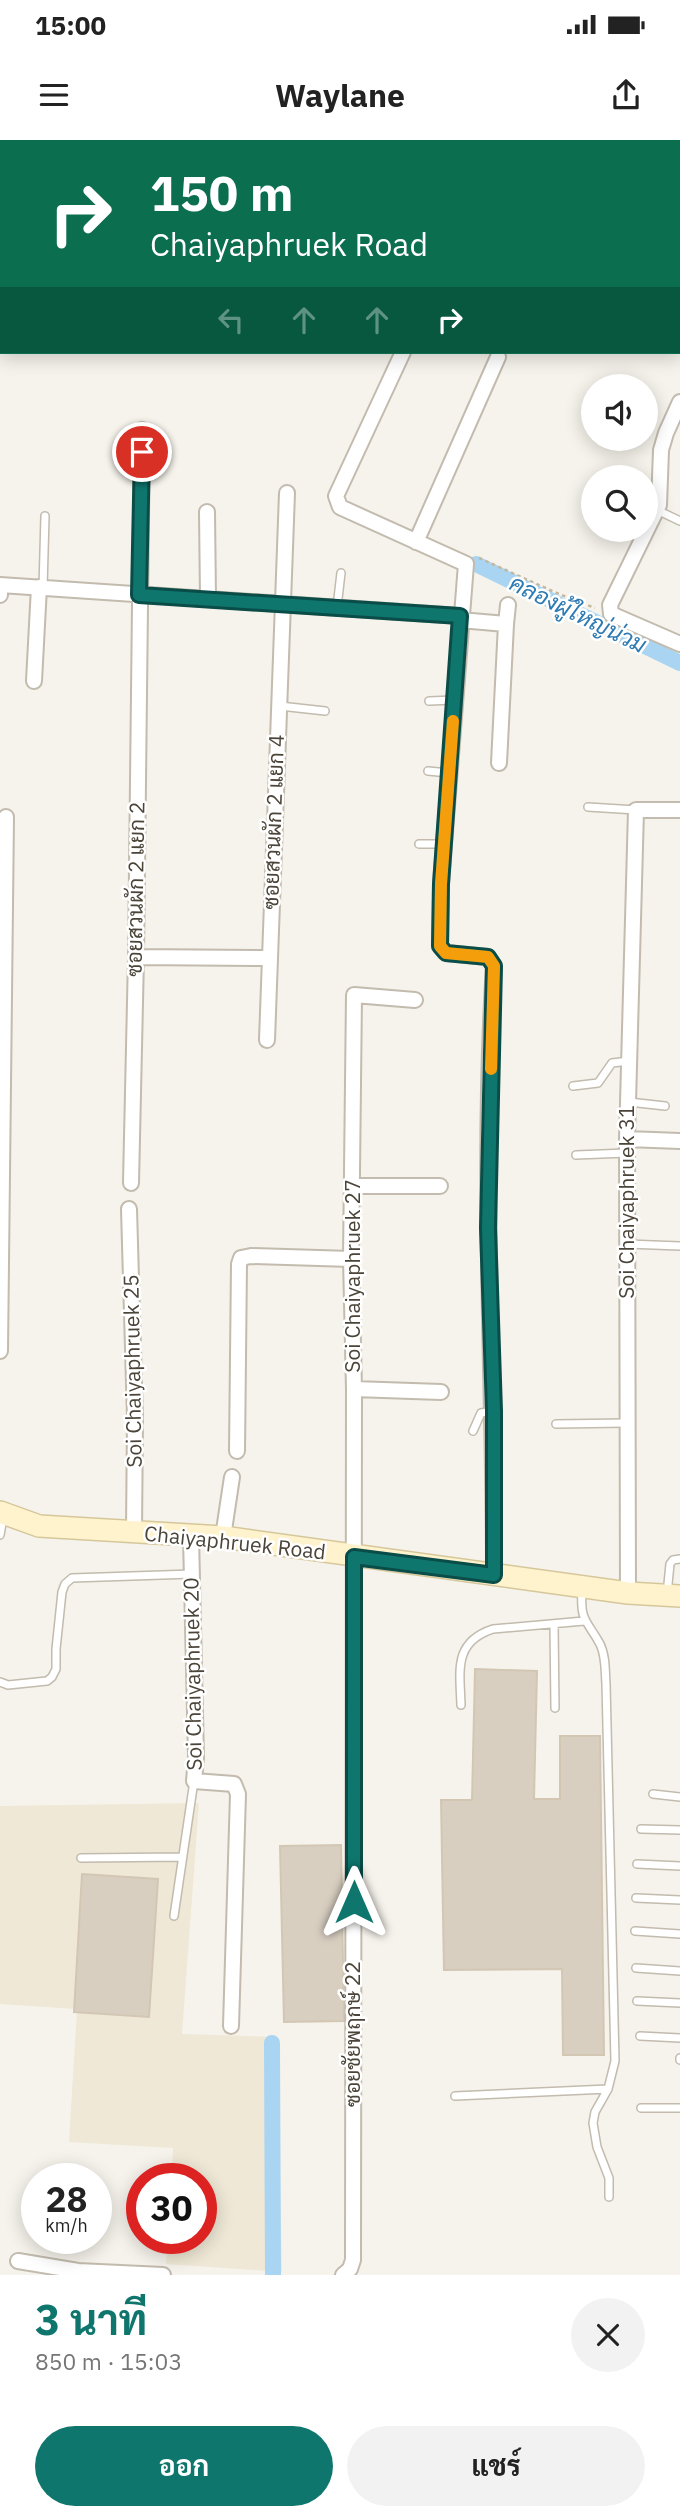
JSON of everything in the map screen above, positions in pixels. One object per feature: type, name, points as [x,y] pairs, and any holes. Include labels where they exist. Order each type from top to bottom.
[{"type":"street","points":[[402,354],[336,496],[341,507],[466,564],[441,884],[442,950],[446,953],[488,957],[494,966],[488,1228],[494,1411],[494,1575]]},
{"type":"street","points":[[416,542],[498,358]]},
{"type":"street","points":[[658,506],[661,492],[661,450],[680,402]]},
{"type":"street","name":"ซอยสวนผัก 2 แยก 2","points":[[131,1183],[142,430]]},
{"type":"street","name":"ซอยสวนผัก 2 แยก 4","points":[[267,1040],[287,493]]},
{"type":"street","points":[[207,512],[208,599]]},
{"type":"street","points":[[641,542],[610,605],[611,614],[680,644]]},
{"type":"street","points":[[0,595],[0,585],[41,587],[337,607],[506,624]]},
{"type":"street","points":[[34,681],[41,587]]},
{"type":"street","points":[[499,763],[508,605]]},
{"type":"street","points":[[636,810],[680,810]]},
{"type":"street","name":"Soi Chaiyaphruek 31","points":[[628,1593],[627,1146],[636,810]]},
{"type":"street","points":[[0,1351],[6,817]]},
{"type":"street","points":[[136,957],[269,958]]},
{"type":"street","name":"Soi Chaiyaphruek 27","points":[[354,1557],[351,1259],[354,995],[415,1000]]},
{"type":"street","points":[[627,1146],[680,1141]]},
{"type":"street","points":[[352,1186],[440,1186]]},
{"type":"street","name":"Soi Chaiyaphruek 25","points":[[130,1209],[135,1418],[134,1532]]},
{"type":"street","points":[[237,1451],[241,1258],[351,1259]]},
{"type":"street","points":[[354,1389],[441,1392]]},
{"type":"street","points":[[223,1537],[232,1477]]},
{"type":"street","name":"Chaiyaphruek Road","points":[[2,1513],[39,1526],[223,1537],[628,1593],[673,1595]]},
{"type":"street","name":"Soi Chaiyaphruek 20","points":[[191,1536],[196,1758],[194,1781],[234,1784],[238,1794],[231,2026]]},
{"type":"street","name":"ซอยชัยพฤกษ์ 22","points":[[343,2275],[350,2269],[353,2260],[354,1557]]},
{"type":"street","points":[[18,2261],[78,2271],[163,2275]]},
{"type":"lane","points":[[658,510],[680,521]]},
{"type":"lane","points":[[41,587],[45,516]]},
{"type":"lane","points":[[337,607],[341,573]]},
{"type":"lane","points":[[429,701],[455,700]]},
{"type":"lane","points":[[279,706],[326,711]]},
{"type":"lane","points":[[428,771],[449,773]]},
{"type":"lane","points":[[588,807],[636,810]]},
{"type":"lane","points":[[419,844],[444,844]]},
{"type":"lane","points":[[573,1086],[598,1083],[612,1063],[629,1061]]},
{"type":"lane","points":[[628,1102],[665,1106]]},
{"type":"lane","points":[[576,1154],[627,1146]]},
{"type":"lane","points":[[627,1244],[680,1246]]},
{"type":"lane","points":[[473,1431],[481,1413],[494,1411]]},
{"type":"lane","points":[[556,1424],[626,1423]]},
{"type":"lane","points":[[0,1535],[2,1513]]},
{"type":"lane","points":[[673,1595],[670,1564],[673,1560],[680,1559]]},
{"type":"lane","points":[[0,1682],[8,1685],[47,1681],[52,1677],[56,1669],[62,1592],[65,1584],[72,1578],[192,1574]]},
{"type":"lane","points":[[582,1586],[581,1609],[584,1621],[600,1644],[606,1684],[615,2061],[608,2089],[593,2123],[597,2147],[609,2178],[609,2197]]},
{"type":"lane","points":[[461,1705],[461,1655],[467,1645],[483,1632],[584,1621]]},
{"type":"lane","points":[[554,1624],[555,1708]]},
{"type":"lane","points":[[174,1916],[194,1781]]},
{"type":"lane","points":[[653,1794],[680,1797]]},
{"type":"lane","points":[[640,1829],[680,1830]]},
{"type":"lane","points":[[81,1858],[182,1857]]},
{"type":"lane","points":[[638,1864],[680,1866]]},
{"type":"lane","points":[[636,1898],[680,1900]]},
{"type":"lane","points":[[635,1931],[680,1934]]},
{"type":"lane","points":[[636,1968],[680,1971]]},
{"type":"lane","points":[[637,2001],[680,2003]]},
{"type":"lane","points":[[640,2036],[680,2038]]},
{"type":"lane","points":[[455,2096],[608,2089]]},
{"type":"lane","points":[[641,2108],[680,2108]]},
{"type":"path","points":[[458,561],[474,556],[611,614]]},
{"type":"shaded area","points":[[199,1803],[182,2034],[277,2037],[282,2272],[166,2264],[167,2254],[217,2254],[217,2163],[173,2163],[173,2148],[69,2142],[77,2009],[0,2004],[0,1806]]},
{"type":"building","points":[[475,1669],[537,1671],[534,1799],[560,1799],[560,1736],[600,1736],[604,2055],[563,2055],[562,1969],[444,1970],[441,1800],[472,1800]]},
{"type":"building","points":[[341,1845],[344,2021],[284,2022],[280,1846]]},
{"type":"building","points":[[82,1874],[158,1879],[149,2017],[74,2012]]},
{"type":"waterway","name":"คลองผู้ใหญ่น่วม","points":[[476,564],[680,663]]},
{"type":"waterway","points":[[272,2043],[273,2275]]},
{"type":"slow traffic","points":[[453,721],[441,884],[440,946],[446,953],[488,957],[492,960],[491,1069]]},
{"type":"route","points":[[142,452],[139,595],[460,616],[441,884],[440,946],[446,953],[488,957],[494,966],[488,1228],[494,1411],[494,1575],[354,1557],[354,1902]]}]
